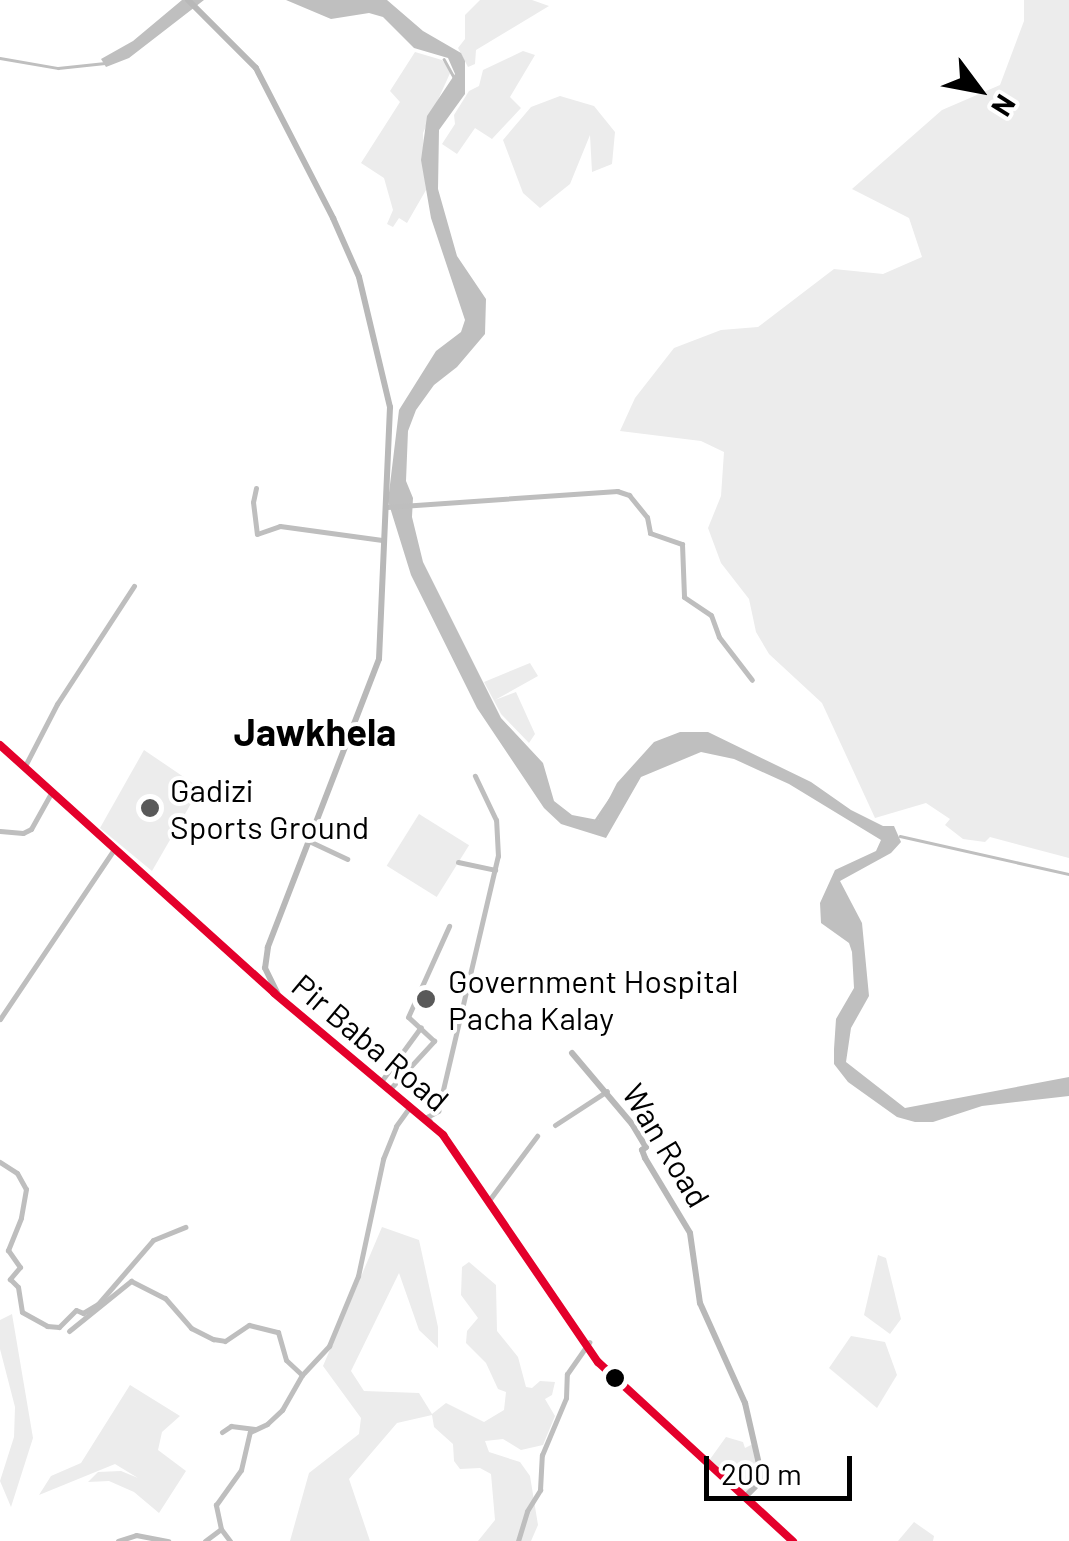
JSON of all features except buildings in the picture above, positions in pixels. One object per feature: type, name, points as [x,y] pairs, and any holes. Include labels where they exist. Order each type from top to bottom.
[{"type":"main road","points":[[188,0],[231,38],[256,68],[359,277],[390,407],[379,659],[266,959],[265,968],[280,998]]},
{"type":"main road","name":"Pir Baba Road","points":[[0,745],[26,764],[280,998],[458,1151],[598,1362],[793,1541]]},
{"type":"main road","points":[[248,969],[266,959]]},
{"type":"main road","name":"Wan Road","points":[[572,1053],[606,1091],[646,1147],[642,1150],[645,1158],[690,1233],[700,1303],[746,1403],[759,1464],[760,1482],[746,1496]]},
{"type":"street","points":[[256,488],[253,502],[257,534],[280,526],[382,540]]},
{"type":"street","points":[[384,507],[617,491],[628,495],[647,517],[650,533],[682,544],[684,597],[711,615],[720,637],[752,680]]},
{"type":"street","points":[[26,764],[61,697],[134,586]]},
{"type":"street","points":[[434,1127],[427,1117],[438,1111],[495,870],[496,820],[474,776]]},
{"type":"street","points":[[0,831],[24,833],[31,828],[53,790]]},
{"type":"street","points":[[311,842],[346,859]]},
{"type":"street","points":[[0,1020],[114,848]]},
{"type":"street","points":[[458,862],[495,870]]},
{"type":"street","points":[[389,1090],[400,1076],[407,1075],[434,1041],[409,1015],[449,926]]},
{"type":"street","points":[[380,1082],[421,1028]]},
{"type":"street","points":[[394,1064],[400,1076]]},
{"type":"street","points":[[554,1125],[606,1091]]},
{"type":"street","points":[[230,1541],[221,1529],[216,1505],[242,1470],[250,1432],[268,1424],[282,1410],[302,1375],[330,1346],[358,1276],[376,1182],[394,1130],[410,1108]]},
{"type":"street","points":[[490,1199],[537,1136]]},
{"type":"street","points":[[0,1162],[16,1173],[26,1189],[21,1218],[8,1250],[20,1267],[10,1278],[18,1287],[22,1312],[47,1326],[59,1327],[76,1310],[82,1313],[98,1304],[153,1240],[186,1227]]},
{"type":"street","points":[[68,1331],[131,1282],[166,1298],[191,1328],[213,1339],[225,1341],[249,1325],[278,1332],[286,1360],[302,1375]]},
{"type":"street","points":[[518,1541],[526,1511],[540,1490],[542,1455],[566,1398],[567,1374],[588,1342]]},
{"type":"street","points":[[222,1432],[230,1426],[254,1429]]},
{"type":"street","points":[[205,1541],[221,1529]]},
{"type":"street","points":[[118,1541],[142,1535],[168,1541]]},
{"type":"shaded area","points":[[182,0],[204,0],[129,58],[106,67],[101,59],[133,41]]},
{"type":"shaded area","points":[[286,0],[387,0],[423,31],[461,53],[465,61],[465,94],[439,130],[438,189],[457,256],[486,299],[485,334],[457,367],[434,385],[416,410],[408,431],[406,481],[413,498],[412,517],[423,562],[501,718],[543,763],[554,801],[572,815],[598,820],[617,783],[654,742],[680,732],[708,732],[811,782],[851,810],[883,826],[894,826],[901,842],[891,853],[840,881],[862,923],[869,996],[851,1028],[846,1062],[905,1108],[1069,1077],[1069,1096],[982,1106],[933,1122],[915,1122],[897,1117],[848,1082],[834,1064],[834,1049],[836,1019],[854,988],[852,952],[849,943],[821,923],[820,903],[835,870],[876,851],[881,840],[789,784],[734,759],[701,752],[641,777],[606,838],[561,824],[544,808],[477,708],[411,575],[388,501],[399,410],[436,351],[461,332],[465,320],[431,218],[421,160],[427,116],[455,74],[448,58],[414,48],[383,17],[369,13],[331,19]]},
{"type":"shaded area","points":[[480,0],[532,0],[549,6],[476,50],[475,64],[468,67],[458,48],[465,39],[465,15]]},
{"type":"shaded area","points":[[1024,0],[1069,0],[1069,858],[990,837],[985,842],[963,839],[945,825],[950,819],[926,803],[875,818],[822,703],[769,654],[756,632],[749,599],[721,563],[708,528],[721,496],[724,452],[701,441],[620,431],[635,398],[674,348],[721,330],[758,327],[834,269],[883,274],[922,257],[909,218],[852,189],[942,110],[1000,85],[1024,21]]},
{"type":"shaded area","points":[[523,51],[535,55],[510,97],[521,108],[492,139],[475,128],[457,154],[442,144],[469,91],[479,86],[483,70]]},
{"type":"shaded area","points":[[415,52],[442,60],[451,71],[423,133],[426,190],[407,223],[399,218],[393,227],[387,224],[393,210],[384,178],[361,163],[400,102],[390,91]]},
{"type":"shaded area","points":[[560,96],[594,106],[615,132],[612,164],[592,172],[590,135],[570,184],[540,208],[523,193],[503,140],[531,107]]},
{"type":"shaded area","points":[[530,663],[538,676],[495,700],[516,692],[535,734],[529,743],[501,714],[484,682]]},
{"type":"shaded area","name":"Gadizi Sports Ground","points":[[144,750],[200,788],[152,871],[100,828]]},
{"type":"shaded area","points":[[419,814],[469,845],[437,897],[387,866]]},
{"type":"shaded area","points":[[382,1227],[419,1240],[438,1327],[438,1348],[419,1330],[399,1273],[351,1371],[364,1391],[419,1393],[432,1414],[446,1403],[484,1422],[504,1410],[506,1392],[498,1389],[486,1363],[466,1343],[467,1331],[478,1318],[461,1295],[462,1267],[469,1262],[496,1285],[497,1331],[518,1357],[526,1387],[532,1388],[540,1381],[555,1382],[552,1395],[545,1399],[555,1416],[543,1445],[521,1450],[503,1439],[485,1441],[489,1452],[520,1462],[530,1476],[538,1525],[531,1541],[478,1541],[495,1520],[491,1474],[480,1468],[460,1469],[454,1461],[453,1444],[434,1427],[432,1415],[397,1423],[349,1479],[370,1541],[290,1541],[309,1473],[359,1434],[361,1418],[323,1366]]},
{"type":"shaded area","points":[[878,1255],[886,1258],[901,1319],[890,1334],[864,1315]]},
{"type":"shaded area","points":[[12,1314],[33,1438],[11,1507],[0,1481],[14,1437],[15,1407],[0,1349],[0,1320]]},
{"type":"shaded area","points":[[851,1336],[885,1342],[897,1375],[877,1408],[829,1368]]},
{"type":"shaded area","points":[[130,1385],[180,1416],[162,1432],[158,1450],[186,1471],[159,1513],[134,1492],[109,1481],[88,1482],[98,1472],[121,1471],[138,1478],[115,1464],[39,1495],[51,1476],[81,1463]]},
{"type":"shaded area","points":[[726,1437],[743,1442],[745,1448],[753,1444],[760,1476],[746,1496],[708,1462]]},
{"type":"shaded area","points":[[914,1522],[934,1536],[933,1541],[898,1541]]},
{"type":"waterway","points":[[0,58],[58,68],[105,63]]},
{"type":"waterway","points":[[444,59],[454,77]]},
{"type":"waterway","points":[[595,821],[610,799]]},
{"type":"waterway","points":[[900,836],[1069,874]]},
{"type":"transit line","points":[[0,745],[274,993],[443,1135],[598,1362],[793,1541]]},
{"type":"place","name":"Gadizi Sports Ground","points":[[150,808]]},
{"type":"place","name":"Government Hospital Pacha Kalay","points":[[426,999]]},
{"type":"district","name":"Jawkhela","points":[[315,732]]}]
